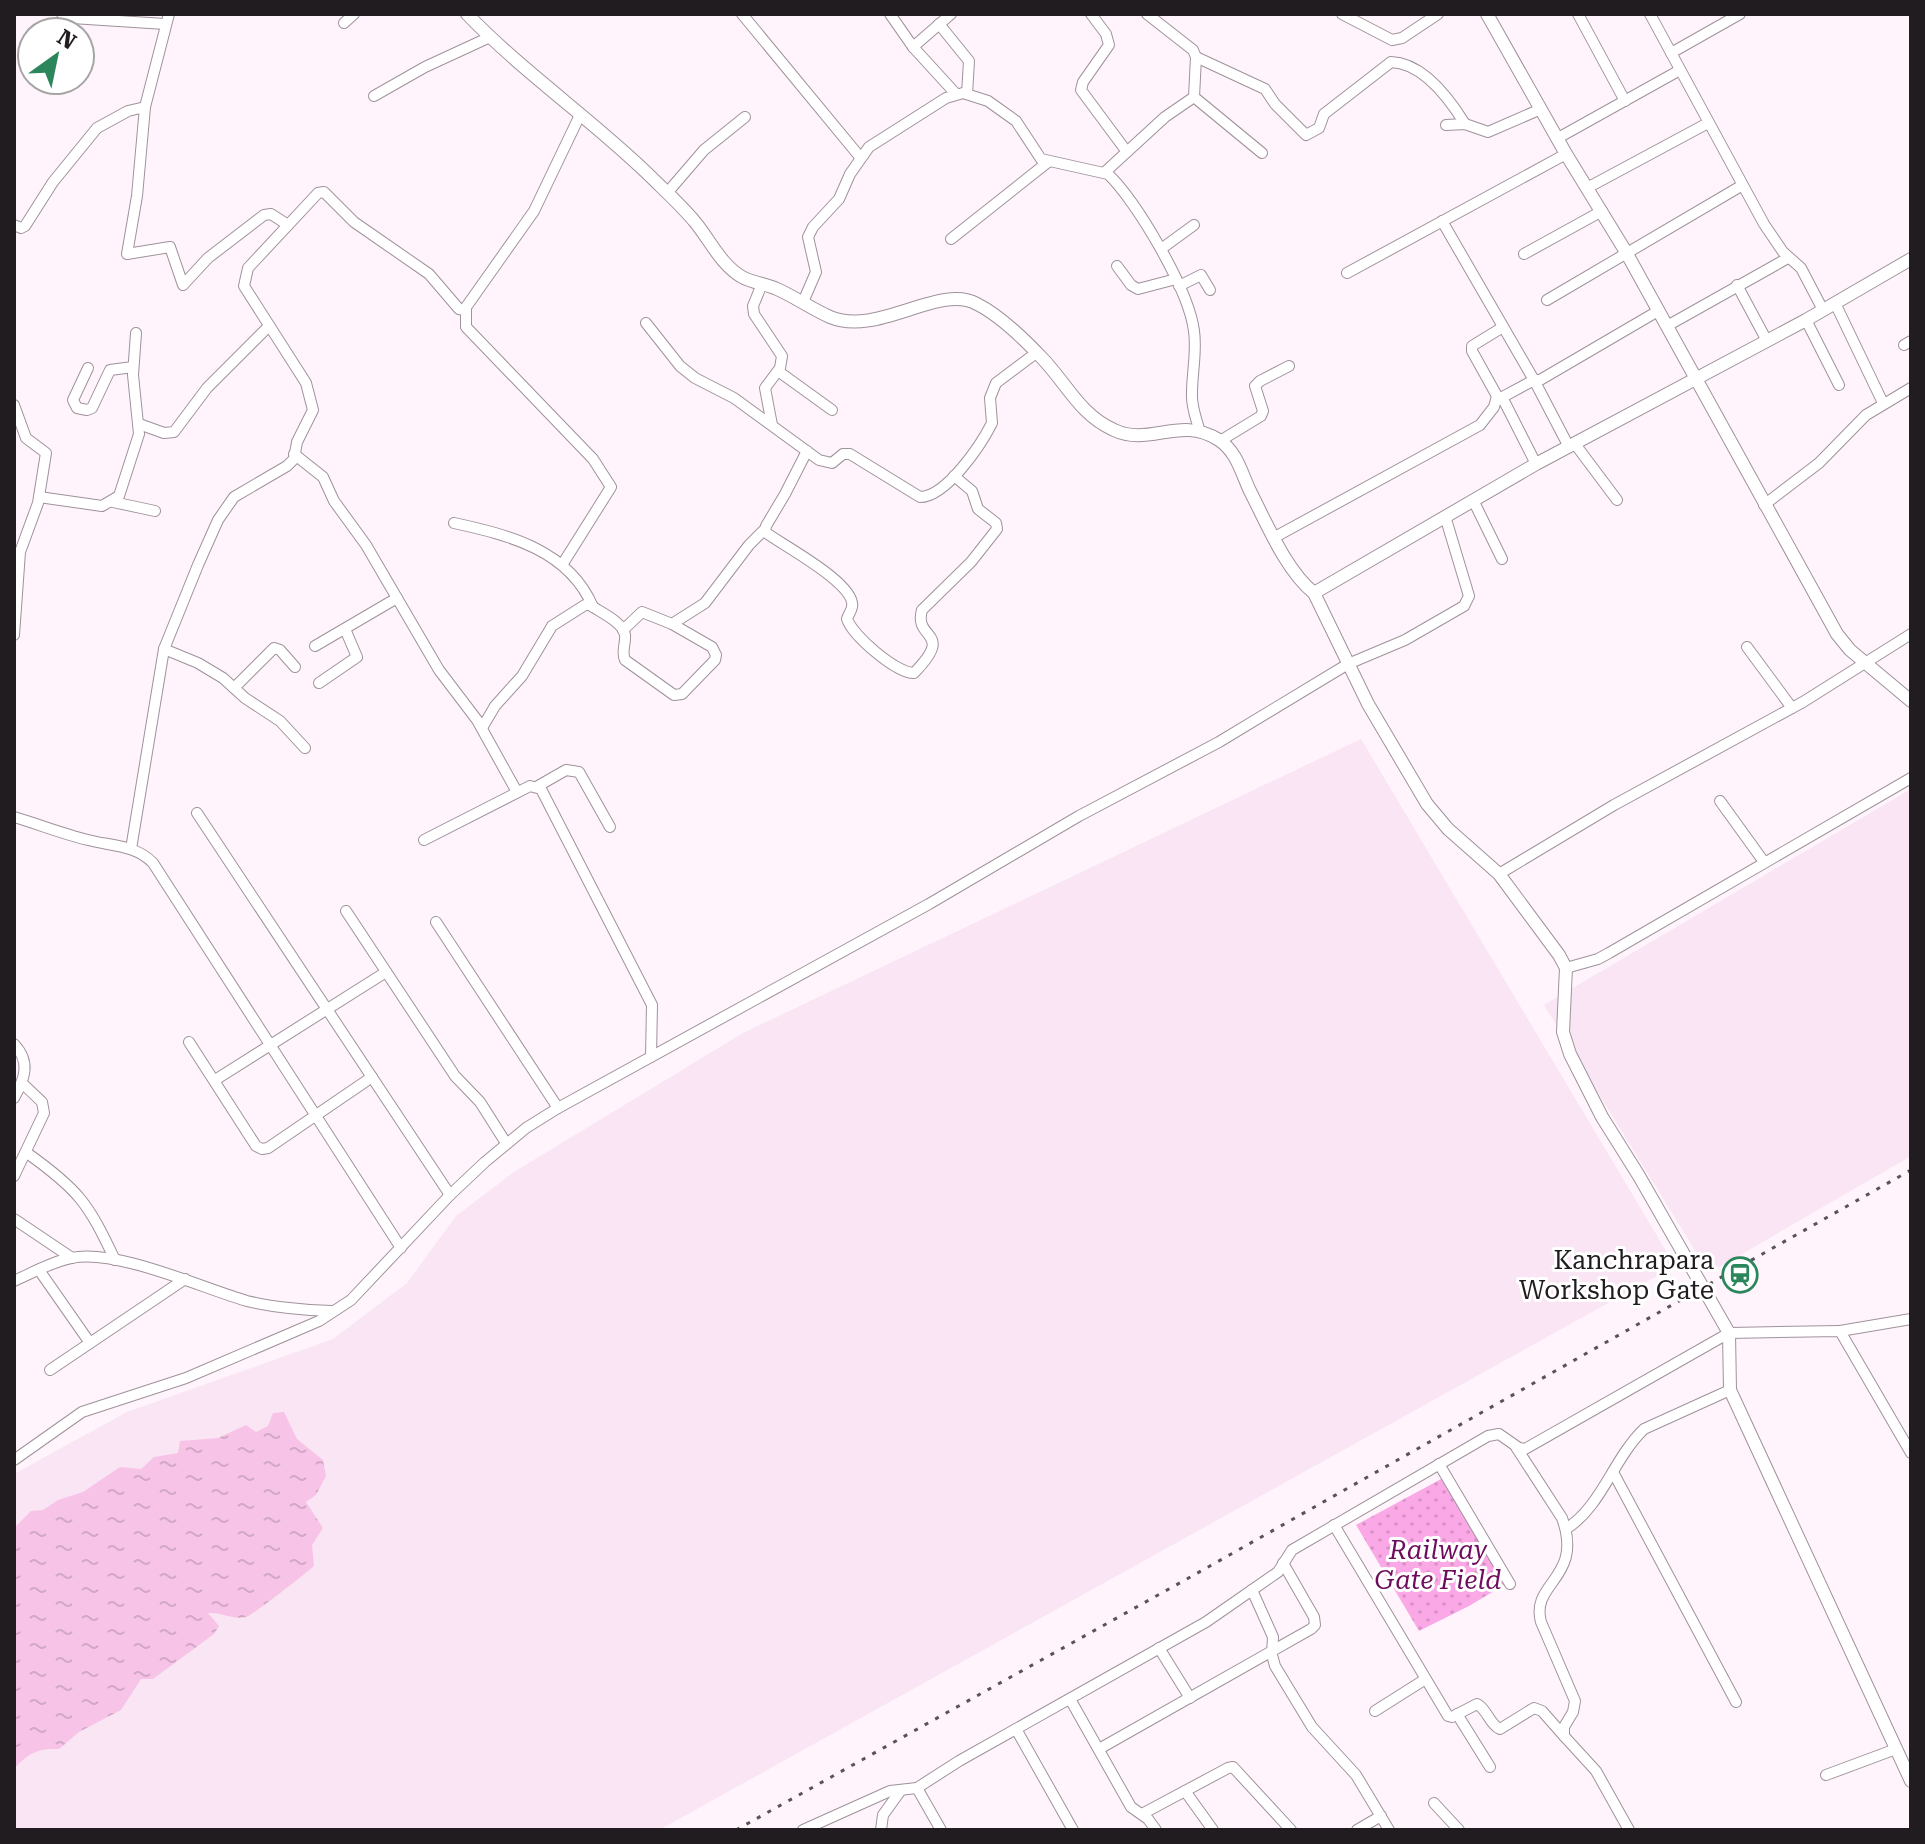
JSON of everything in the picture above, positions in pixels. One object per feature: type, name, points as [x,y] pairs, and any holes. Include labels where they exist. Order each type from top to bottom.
[{"type":"street","points":[[62,14],[67,18],[167,19],[145,107],[137,196],[127,254],[170,247],[183,285],[208,258],[264,215],[271,214],[288,225]]},
{"type":"street","points":[[344,23],[354,14]]},
{"type":"street","points":[[467,14],[667,193],[741,276],[833,318],[853,321],[879,319],[943,300],[975,302],[1036,353],[1091,417],[1117,432],[1141,436],[1199,429],[1233,452],[1275,537],[1300,580],[1314,593],[1368,704],[1427,804],[1448,829],[1499,874],[1566,968],[1563,1032],[1570,1054],[1602,1117],[1729,1333],[1730,1390],[1911,1781]]},
{"type":"street","points":[[742,14],[860,157]]},
{"type":"street","points":[[890,14],[913,47],[962,94],[988,101],[1016,121],[1041,159],[1105,172],[1114,180],[1161,249],[1178,282],[1194,328],[1192,402],[1199,429]]},
{"type":"street","points":[[913,47],[951,14]]},
{"type":"street","points":[[1091,14],[1106,34],[1109,45],[1083,82],[1081,90],[1127,152]]},
{"type":"street","points":[[1147,14],[1187,43],[1196,57],[1265,89],[1275,104],[1306,135],[1319,128],[1324,114],[1391,62],[1397,40]]},
{"type":"street","points":[[1345,15],[1385,38],[1397,40],[1438,14]]},
{"type":"street","points":[[1487,14],[1626,252],[1837,634],[1911,701]]},
{"type":"street","points":[[1578,14],[1625,101]]},
{"type":"street","points":[[1650,14],[1741,186],[1788,258],[1807,276],[1829,307],[1883,403]]},
{"type":"street","points":[[1671,53],[1722,18],[1740,14]]},
{"type":"street","points":[[803,302],[816,272],[808,237],[842,194],[860,157],[869,147],[962,94],[969,61],[939,24]]},
{"type":"street","points":[[374,96],[425,67],[490,37]]},
{"type":"street","points":[[1194,97],[1196,57]]},
{"type":"street","points":[[1391,62],[1406,62],[1432,83],[1453,104],[1465,124]]},
{"type":"street","points":[[1558,138],[1680,70]]},
{"type":"street","points":[[1105,172],[1165,117],[1194,97]]},
{"type":"street","points":[[1194,97],[1262,153]]},
{"type":"street","points":[[14,225],[25,226],[53,182],[97,128],[128,111],[145,107]]},
{"type":"street","points":[[1446,125],[1465,124],[1488,132],[1541,109]]},
{"type":"street","points":[[562,565],[611,487],[593,459],[466,327],[466,309],[534,211],[580,115]]},
{"type":"street","points":[[667,193],[704,150],[745,117]]},
{"type":"street","points":[[1587,188],[1708,123]]},
{"type":"street","points":[[1347,273],[1566,154]]},
{"type":"street","points":[[951,239],[1048,162]]},
{"type":"street","points":[[1547,300],[1741,186]]},
{"type":"street","points":[[131,849],[164,649],[198,565],[226,508],[243,491],[287,466],[313,410],[302,376],[244,286],[248,268],[318,193],[324,192],[354,222],[429,274],[459,309],[466,309]]},
{"type":"street","points":[[1524,254],[1602,211]]},
{"type":"street","points":[[1442,221],[1572,445],[1617,500]]},
{"type":"street","points":[[1161,249],[1194,225]]},
{"type":"street","points":[[1667,326],[1788,258]]},
{"type":"street","points":[[1314,593],[1536,464],[1806,320],[1911,259]]},
{"type":"street","points":[[1117,266],[1131,285],[1138,289],[1201,275],[1210,290]]},
{"type":"street","points":[[762,284],[753,306],[754,314],[780,351],[782,363],[765,388],[772,426]]},
{"type":"street","points":[[1737,285],[1767,341]]},
{"type":"street","points":[[1275,537],[1471,431],[1486,419],[1499,399],[1534,380],[1540,380],[1658,311]]},
{"type":"street","points":[[1806,320],[1839,385]]},
{"type":"street","points":[[646,323],[680,366],[695,378],[734,398],[807,451],[828,463],[843,454],[850,454],[920,497],[940,491],[954,476],[992,423],[990,398],[996,383],[1036,353]]},
{"type":"street","points":[[139,424],[164,433],[174,432],[207,388],[269,326]]},
{"type":"street","points":[[1503,327],[1472,348],[1536,464]]},
{"type":"street","points":[[39,497],[102,506],[119,496],[137,445],[139,424],[133,367],[136,333]]},
{"type":"street","points":[[1220,441],[1261,416],[1263,411],[1255,386],[1289,366]]},
{"type":"street","points":[[88,368],[73,400],[77,408],[87,410],[92,408],[110,370],[133,367]]},
{"type":"street","points":[[778,371],[832,410]]},
{"type":"street","points":[[1764,505],[1811,470],[1866,415],[1911,388]]},
{"type":"street","points":[[14,405],[26,438],[46,453],[39,497],[20,552],[14,635]]},
{"type":"street","points":[[672,624],[705,603],[765,529],[807,451]]},
{"type":"street","points":[[294,454],[323,477],[334,501],[366,545],[439,670],[482,728],[517,792]]},
{"type":"street","points":[[765,529],[768,535],[833,577],[852,601],[853,607],[847,619],[850,627],[903,672],[914,673],[934,648],[934,642],[922,624],[922,610],[971,562],[997,529],[996,523],[978,509],[972,491],[954,476]]},
{"type":"street","points":[[1473,500],[1502,559]]},
{"type":"street","points":[[113,502],[155,511]]},
{"type":"street","points":[[14,1460],[82,1412],[186,1378],[319,1321],[351,1300],[450,1195],[506,1143],[558,1108],[917,911],[1079,816],[1219,742],[1348,664],[1405,640],[1468,602],[1469,596],[1445,516]]},
{"type":"street","points":[[454,523],[514,538],[562,565],[583,587],[593,607]]},
{"type":"street","points":[[315,646],[397,598]]},
{"type":"street","points":[[482,728],[495,706],[522,676],[552,626],[579,607],[593,607],[623,630]]},
{"type":"street","points":[[642,612],[672,624],[712,647],[716,655],[678,695],[623,658],[623,630],[642,612]]},
{"type":"street","points":[[319,683],[357,657],[345,629]]},
{"type":"street","points":[[1499,874],[1614,805],[1792,708],[1911,634]]},
{"type":"street","points":[[1747,647],[1792,708]]},
{"type":"street","points":[[234,688],[274,648],[280,650],[295,667]]},
{"type":"street","points":[[164,649],[198,663],[234,688],[280,721],[305,748]]},
{"type":"street","points":[[424,840],[566,770],[579,772],[610,827]]},
{"type":"street","points":[[1566,968],[1598,959],[1911,778]]},
{"type":"street","points":[[538,786],[652,1005],[651,1057]]},
{"type":"street","points":[[1720,801],[1764,862]]},
{"type":"street","points":[[197,813],[450,1195]]},
{"type":"street","points":[[14,817],[147,856],[401,1248]]},
{"type":"street","points":[[346,911],[456,1078],[480,1102],[506,1143]]},
{"type":"street","points":[[436,922],[558,1108]]},
{"type":"street","points":[[215,1080],[386,972]]},
{"type":"street","points":[[189,1042],[256,1146],[262,1149],[268,1148],[372,1077]]},
{"type":"street","points":[[14,1044],[26,1066],[14,1098]]},
{"type":"street","points":[[14,1176],[44,1113],[42,1102],[22,1083]]},
{"type":"street","points":[[27,1153],[64,1179],[80,1196],[95,1217],[115,1260]]},
{"type":"street","points":[[14,1219],[72,1258]]},
{"type":"street","points":[[14,1281],[72,1258],[115,1260],[261,1304],[290,1310],[334,1311]]},
{"type":"street","points":[[39,1270],[90,1343]]},
{"type":"street","points":[[50,1370],[136,1315],[185,1279]]},
{"type":"street","points":[[803,1830],[890,1791],[917,1788],[1206,1622],[1278,1572],[1292,1550],[1493,1434],[1499,1434],[1525,1449],[1729,1333],[1840,1331],[1911,1319]]},
{"type":"street","points":[[1840,1331],[1911,1453]]},
{"type":"street","points":[[1566,1529],[1582,1518],[1633,1441],[1650,1425],[1730,1390]]},
{"type":"street","points":[[1515,1445],[1566,1529],[1566,1563],[1538,1608],[1575,1701],[1564,1727],[1564,1736]]},
{"type":"street","points":[[1439,1464],[1510,1584]]},
{"type":"street","points":[[1613,1472],[1736,1702]]},
{"type":"street","points":[[1334,1525],[1444,1713],[1452,1717],[1477,1704],[1500,1729],[1534,1708],[1542,1711],[1596,1771],[1629,1830]]},
{"type":"street","points":[[1099,1749],[1311,1629],[1315,1622],[1283,1563]]},
{"type":"street","points":[[1252,1590],[1273,1637],[1275,1666],[1312,1727],[1356,1775],[1389,1830]]},
{"type":"street","points":[[1159,1648],[1190,1698]]},
{"type":"street","points":[[1375,1711],[1424,1680]]},
{"type":"street","points":[[1070,1699],[1131,1807],[1156,1830]]},
{"type":"street","points":[[1457,1714],[1490,1767]]},
{"type":"street","points":[[1016,1729],[1073,1830]]},
{"type":"street","points":[[1826,1775],[1896,1749]]},
{"type":"street","points":[[1142,1814],[1233,1767],[1291,1830]]},
{"type":"street","points":[[917,1788],[941,1830]]},
{"type":"street","points":[[881,1830],[883,1815],[901,1790]]},
{"type":"street","points":[[1185,1791],[1213,1830]]},
{"type":"street","points":[[1434,1803],[1459,1830]]},
{"type":"street","points":[[1357,1830],[1381,1816]]},
{"type":"shaded area","points":[[1361,739],[1675,1266],[659,1830],[14,1830],[14,1474],[127,1412],[333,1339],[407,1283],[456,1216],[514,1172],[743,1033]]},
{"type":"shaded area","points":[[1911,789],[1911,1156],[1709,1273],[1544,1005]]},
{"type":"green space","name":"Railway Gate Field","points":[[1443,1478],[1503,1577],[1504,1585],[1419,1631],[1356,1525]]},
{"type":"water","points":[[284,1412],[297,1439],[323,1460],[326,1476],[316,1495],[306,1502],[323,1528],[312,1545],[314,1566],[246,1617],[208,1613],[219,1626],[214,1634],[153,1679],[141,1679],[121,1710],[79,1732],[59,1749],[45,1749],[29,1755],[14,1769],[14,1528],[31,1511],[43,1510],[58,1500],[83,1492],[120,1467],[141,1469],[154,1457],[178,1453],[180,1441],[218,1438],[246,1425],[256,1432],[268,1426],[273,1413]]},
{"type":"railway","points":[[736,1830],[1911,1170]]},
{"type":"place","name":"Kanchrapara Workshop Gate","points":[[1740,1275]]}]
